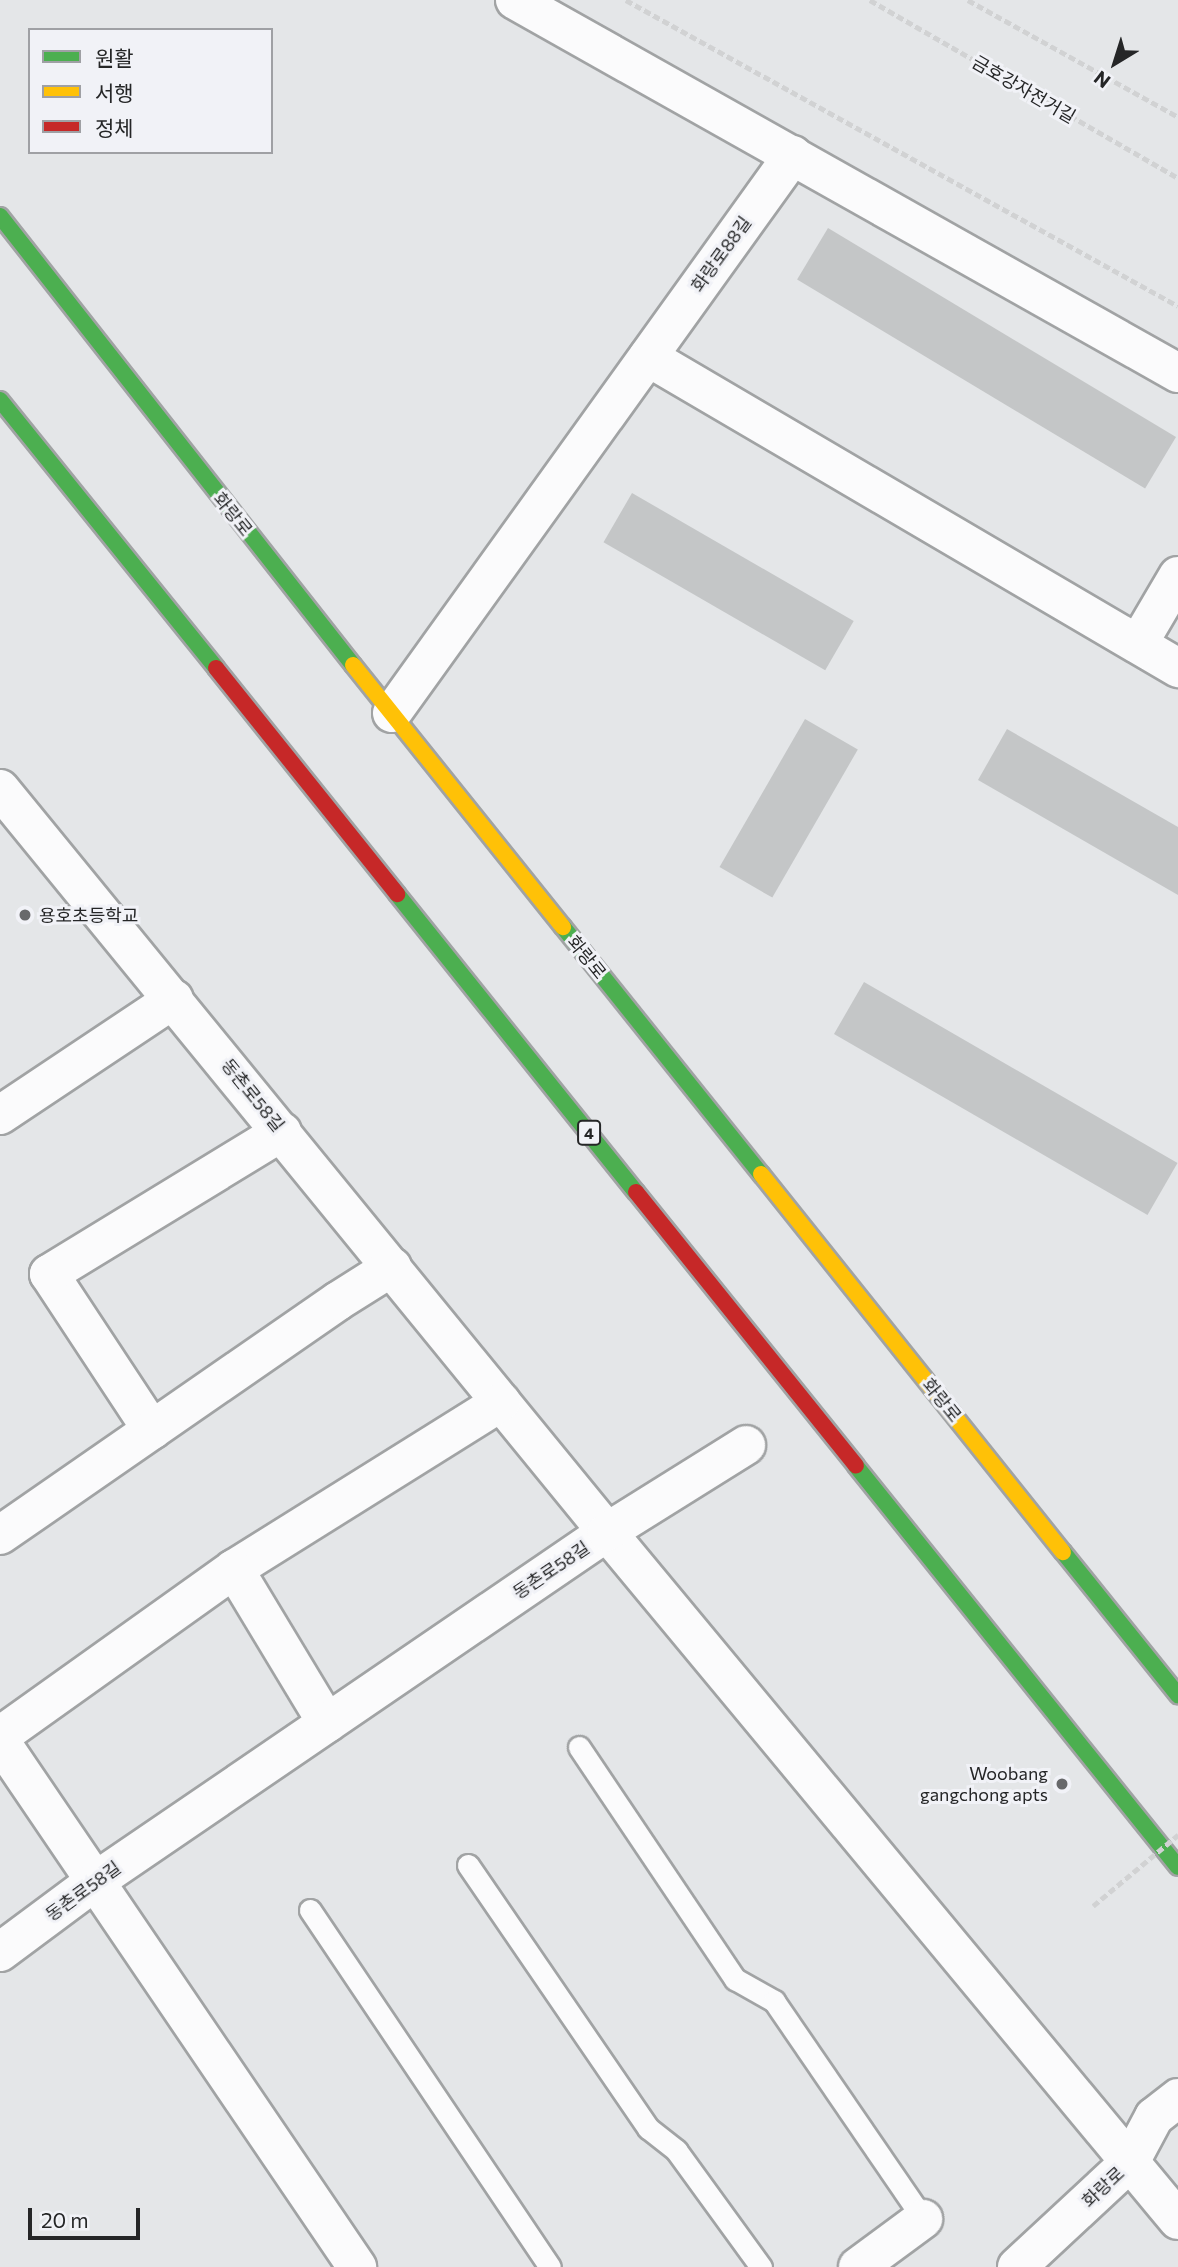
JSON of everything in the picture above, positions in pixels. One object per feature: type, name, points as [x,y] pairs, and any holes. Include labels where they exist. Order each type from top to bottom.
[{"type":"main road","name":"화랑로","points":[[0,216],[392,713],[1178,1695]]},
{"type":"main road","name":"4","points":[[0,400],[1178,1867]]},
{"type":"street","points":[[515,0],[1178,373]]},
{"type":"street","name":"화랑로88길","points":[[392,713],[793,155]]},
{"type":"street","points":[[648,357],[1178,668]]},
{"type":"street","points":[[1138,644],[1178,576]]},
{"type":"street","name":"동촌로58길","points":[[0,789],[607,1532],[97,1880],[0,1952]]},
{"type":"street","points":[[0,1115],[174,999]]},
{"type":"street","points":[[152,1430],[49,1274],[282,1132]]},
{"type":"street","points":[[0,1535],[392,1267]]},
{"type":"street","points":[[357,2267],[0,1739],[234,1569],[501,1402]]},
{"type":"street","points":[[746,1445],[607,1532],[1178,2220]]},
{"type":"street","points":[[234,1569],[327,1723]]},
{"type":"street","name":"화랑로","points":[[1017,2267],[1130,2162],[1154,2117],[1178,2098]]},
{"type":"street","points":[[858,2267],[923,2219]]},
{"type":"lane","points":[[579,1747],[735,1979],[774,2001],[923,2219]]},
{"type":"lane","points":[[468,1865],[648,2128],[676,2150],[761,2267]]},
{"type":"lane","points":[[310,1910],[550,2267]]},
{"type":"path","points":[[626,0],[1178,306]]},
{"type":"path","name":"금호강자전거길","points":[[870,0],[1178,178]]},
{"type":"path","points":[[968,0],[1178,117]]},
{"type":"path","points":[[1093,1906],[1178,1835]]},
{"type":"building","points":[[828,228],[1176,437],[1145,489],[797,279]]},
{"type":"building","points":[[632,493],[854,621],[825,670],[604,542]]},
{"type":"building","points":[[805,719],[858,750],[772,898],[720,867]]},
{"type":"building","points":[[1007,729],[1178,827],[1178,895],[978,780]]},
{"type":"building","points":[[864,982],[1178,1163],[1148,1215],[834,1034]]},
{"type":"traffic: fast","points":[[0,216],[353,665]]},
{"type":"traffic: fast","points":[[0,400],[216,668]]},
{"type":"traffic: fast","points":[[397,894],[636,1192]]},
{"type":"traffic: fast","points":[[563,927],[761,1174]]},
{"type":"traffic: fast","points":[[856,1466],[1178,1867]]},
{"type":"traffic: fast","points":[[1063,1552],[1178,1695]]},
{"type":"traffic: slow","points":[[353,665],[563,927]]},
{"type":"traffic: slow","points":[[761,1174],[1063,1552]]},
{"type":"traffic: jam","points":[[216,668],[397,894]]},
{"type":"traffic: jam","points":[[636,1192],[856,1466]]},
{"type":"place","name":"용호초등학교","points":[[25,915]]},
{"type":"place","name":"Woobang gangchong apts","points":[[1062,1784]]}]
